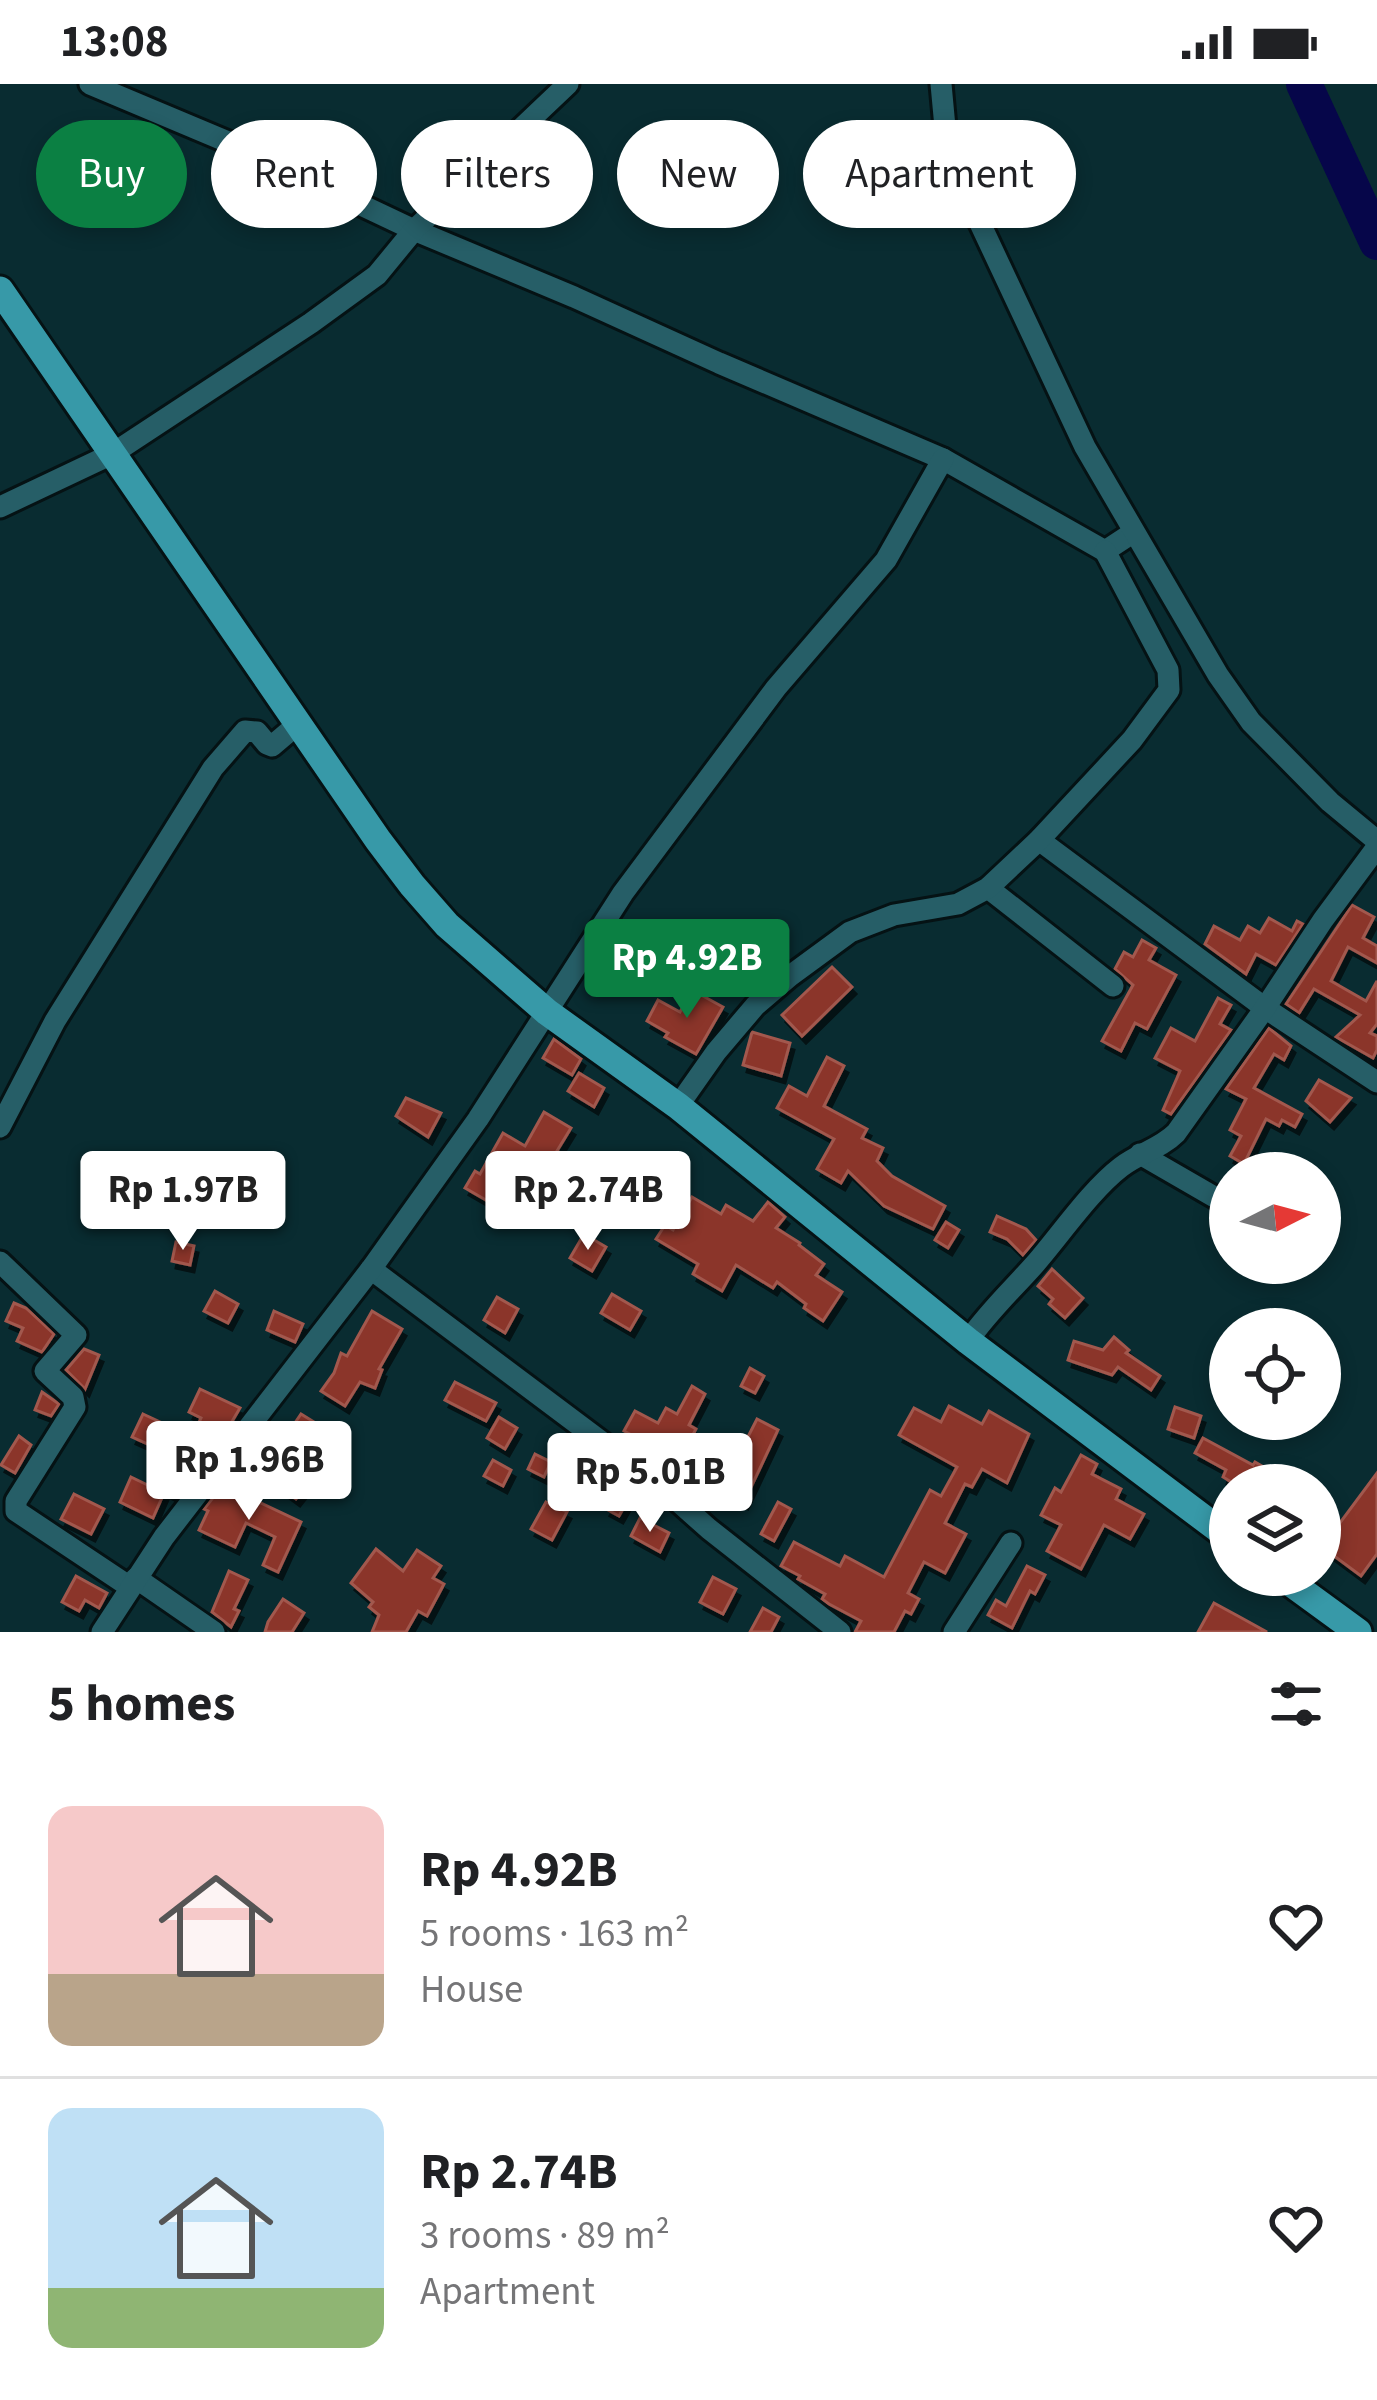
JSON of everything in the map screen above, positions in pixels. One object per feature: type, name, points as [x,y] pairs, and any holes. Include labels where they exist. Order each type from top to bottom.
[{"type":"main road","points":[[0,290],[378,841],[447,925],[547,1012],[678,1106],[968,1341],[1209,1522]]},
{"type":"main road","points":[[1309,1596],[1358,1632]]},
{"type":"street","points":[[90,84],[943,459],[1105,550],[1168,670],[1170,685],[1159,706],[1039,840],[988,888],[958,904],[894,915],[850,932],[755,1006],[678,1106]]},
{"type":"street","points":[[0,508],[112,454],[377,275],[414,230],[568,84]]},
{"type":"street","points":[[941,84],[946,138],[970,205],[1085,446],[1134,532],[1251,722],[1377,844],[1176,1133],[1118,1169],[990,1310],[968,1341]]},
{"type":"street","points":[[102,1632],[164,1537],[371,1269],[478,1119],[623,892],[762,706],[886,560],[943,459]]},
{"type":"street","points":[[1105,550],[1134,532]]},
{"type":"street","points":[[0,1127],[55,1021],[213,768],[245,731],[257,732],[271,746],[299,723]]},
{"type":"street","points":[[1039,840],[1265,1008],[1377,1082]]},
{"type":"street","points":[[988,888],[1113,986]]},
{"type":"street","points":[[1140,1154],[1209,1194]]},
{"type":"street","points":[[0,1262],[76,1336],[45,1371],[73,1397],[75,1408],[16,1501],[16,1511],[214,1632]]},
{"type":"street","points":[[371,1269],[662,1488],[840,1632]]},
{"type":"street","points":[[954,1632],[1011,1543]]},
{"type":"building","points":[[1352,905],[1374,917],[1363,938],[1377,946],[1377,963],[1348,947],[1331,981],[1366,1001],[1377,981],[1377,1024],[1370,1033],[1377,1036],[1373,1058],[1336,1037],[1360,1015],[1314,989],[1299,1013],[1286,1004]]},
{"type":"building","points":[[1269,918],[1292,931],[1297,921],[1303,924],[1276,965],[1256,954],[1246,974],[1205,944],[1214,926],[1240,940],[1248,926],[1260,933]]},
{"type":"building","points":[[1142,940],[1156,948],[1149,960],[1176,975],[1147,1029],[1135,1023],[1121,1051],[1102,1041],[1133,985],[1115,969],[1124,952],[1133,957]]},
{"type":"building","points":[[832,967],[852,987],[802,1036],[782,1015]]},
{"type":"building","points":[[692,990],[723,1007],[696,1054],[647,1021],[658,1000],[680,1012]]},
{"type":"building","points":[[1218,998],[1231,1005],[1220,1024],[1231,1030],[1171,1114],[1163,1110],[1180,1071],[1155,1058],[1171,1028],[1195,1041]]},
{"type":"building","points":[[1269,1028],[1291,1046],[1284,1060],[1274,1054],[1254,1088],[1302,1114],[1295,1127],[1266,1119],[1250,1152],[1232,1152],[1241,1136],[1230,1130],[1246,1099],[1226,1089]]},
{"type":"building","points":[[752,1032],[790,1043],[781,1076],[743,1065]]},
{"type":"building","points":[[554,1039],[581,1059],[572,1075],[543,1058]]},
{"type":"building","points":[[827,1057],[844,1066],[824,1106],[867,1129],[862,1138],[883,1148],[877,1161],[892,1176],[945,1206],[933,1229],[884,1206],[848,1171],[841,1183],[817,1169],[834,1139],[777,1108],[789,1086],[807,1096]]},
{"type":"building","points":[[579,1073],[604,1088],[594,1107],[568,1091]]},
{"type":"building","points":[[1319,1080],[1351,1098],[1330,1122],[1306,1101]]},
{"type":"building","points":[[406,1098],[441,1113],[428,1137],[396,1116]]},
{"type":"building","points":[[544,1112],[571,1128],[557,1151],[591,1171],[568,1211],[543,1196],[551,1182],[522,1165],[498,1207],[465,1188],[475,1171],[480,1174],[503,1133],[525,1146]]},
{"type":"building","points":[[692,1197],[721,1214],[726,1205],[753,1221],[768,1202],[785,1217],[776,1228],[824,1264],[816,1275],[842,1292],[823,1321],[777,1282],[773,1288],[736,1265],[722,1291],[693,1274],[698,1264],[656,1239],[665,1225],[673,1230]]},
{"type":"building","points":[[997,1216],[1026,1229],[1036,1240],[1023,1255],[1007,1239],[990,1232]]},
{"type":"building","points":[[946,1222],[959,1230],[948,1248],[935,1240]]},
{"type":"building","points":[[584,1234],[606,1247],[592,1271],[570,1258]]},
{"type":"building","points":[[176,1242],[194,1246],[190,1265],[172,1261]]},
{"type":"building","points":[[1052,1269],[1083,1298],[1065,1318],[1038,1286]]},
{"type":"building","points":[[215,1291],[238,1304],[228,1323],[204,1311]]},
{"type":"building","points":[[612,1294],[641,1311],[630,1330],[601,1313]]},
{"type":"building","points":[[497,1297],[518,1309],[505,1333],[484,1320]]},
{"type":"building","points":[[14,1303],[54,1334],[42,1352],[17,1341],[23,1328],[6,1321]]},
{"type":"building","points":[[274,1311],[303,1324],[295,1342],[267,1330]]},
{"type":"building","points":[[372,1311],[402,1329],[379,1369],[375,1388],[360,1382],[345,1406],[321,1391]]},
{"type":"building","points":[[1114,1337],[1129,1350],[1126,1353],[1160,1376],[1151,1390],[1118,1367],[1112,1375],[1068,1360],[1074,1341],[1103,1350]]},
{"type":"building","points":[[84,1349],[99,1355],[85,1389],[66,1370]]},
{"type":"building","points":[[750,1368],[764,1376],[755,1393],[741,1386]]},
{"type":"building","points":[[455,1382],[496,1403],[486,1421],[445,1400]]},
{"type":"building","points":[[692,1386],[705,1394],[689,1425],[696,1429],[689,1442],[733,1466],[757,1419],[778,1430],[744,1502],[700,1478],[692,1493],[652,1461],[658,1449],[624,1431],[635,1411],[658,1423],[666,1408],[677,1414]]},
{"type":"building","points":[[200,1389],[240,1408],[227,1430],[218,1426],[205,1460],[177,1496],[153,1485],[172,1442],[187,1449],[201,1418],[189,1412]]},
{"type":"building","points":[[42,1392],[59,1404],[51,1416],[35,1410]]},
{"type":"building","points":[[949,1406],[982,1424],[989,1411],[1029,1434],[1007,1483],[982,1469],[972,1487],[965,1484],[945,1523],[966,1534],[945,1573],[924,1562],[908,1593],[919,1599],[911,1614],[905,1611],[894,1632],[855,1632],[861,1621],[829,1604],[822,1599],[825,1594],[781,1566],[794,1542],[840,1566],[845,1556],[884,1577],[930,1490],[941,1496],[957,1467],[899,1435],[914,1408],[941,1422]]},
{"type":"building","points":[[1175,1407],[1201,1416],[1194,1438],[1168,1429]]},
{"type":"building","points":[[143,1414],[160,1422],[150,1445],[132,1437]]},
{"type":"building","points":[[301,1414],[322,1427],[304,1456],[313,1462],[300,1480],[307,1485],[296,1499],[243,1460],[254,1445],[271,1458]]},
{"type":"building","points":[[499,1417],[517,1428],[505,1449],[487,1438]]},
{"type":"building","points":[[19,1436],[31,1445],[15,1473],[1,1465]]},
{"type":"building","points":[[1203,1438],[1251,1464],[1215,1464],[1195,1453]]},
{"type":"building","points":[[535,1454],[551,1462],[544,1477],[528,1469]]},
{"type":"building","points":[[1081,1455],[1097,1464],[1092,1474],[1121,1489],[1116,1499],[1144,1514],[1130,1539],[1104,1525],[1081,1569],[1047,1551],[1061,1525],[1041,1515],[1055,1488],[1061,1492]]},
{"type":"building","points":[[493,1460],[511,1470],[503,1486],[484,1476]]},
{"type":"building","points":[[1377,1473],[1377,1554],[1361,1576],[1341,1561],[1341,1521]]},
{"type":"building","points":[[131,1477],[164,1493],[153,1518],[120,1502]]},
{"type":"building","points":[[620,1484],[633,1491],[619,1516],[606,1509]]},
{"type":"building","points":[[223,1485],[301,1522],[278,1572],[263,1565],[275,1537],[246,1523],[235,1547],[199,1530],[208,1511],[204,1509]]},
{"type":"building","points":[[74,1494],[104,1509],[91,1534],[61,1519]]},
{"type":"building","points":[[546,1502],[567,1512],[552,1540],[531,1529]]},
{"type":"building","points":[[778,1502],[791,1509],[774,1541],[761,1534]]},
{"type":"building","points":[[640,1518],[669,1533],[660,1552],[631,1536]]},
{"type":"building","points":[[376,1549],[403,1571],[417,1550],[441,1566],[433,1578],[444,1584],[427,1616],[418,1611],[406,1632],[372,1632],[379,1615],[369,1607],[373,1602],[351,1583]]},
{"type":"building","points":[[1027,1566],[1045,1575],[1035,1594],[1030,1591],[1012,1628],[988,1615],[996,1600],[1006,1606]]},
{"type":"building","points":[[229,1571],[248,1580],[231,1627],[212,1612]]},
{"type":"building","points":[[76,1576],[107,1593],[99,1608],[85,1600],[79,1611],[62,1602]]},
{"type":"building","points":[[713,1577],[736,1589],[723,1614],[700,1602]]},
{"type":"building","points":[[283,1599],[304,1613],[292,1632],[265,1632],[268,1622]]},
{"type":"building","points":[[1214,1603],[1238,1616],[1267,1632],[1198,1632]]},
{"type":"building","points":[[763,1608],[779,1617],[771,1632],[750,1632]]},
{"type":"waterway","points":[[1304,84],[1377,242]]}]
